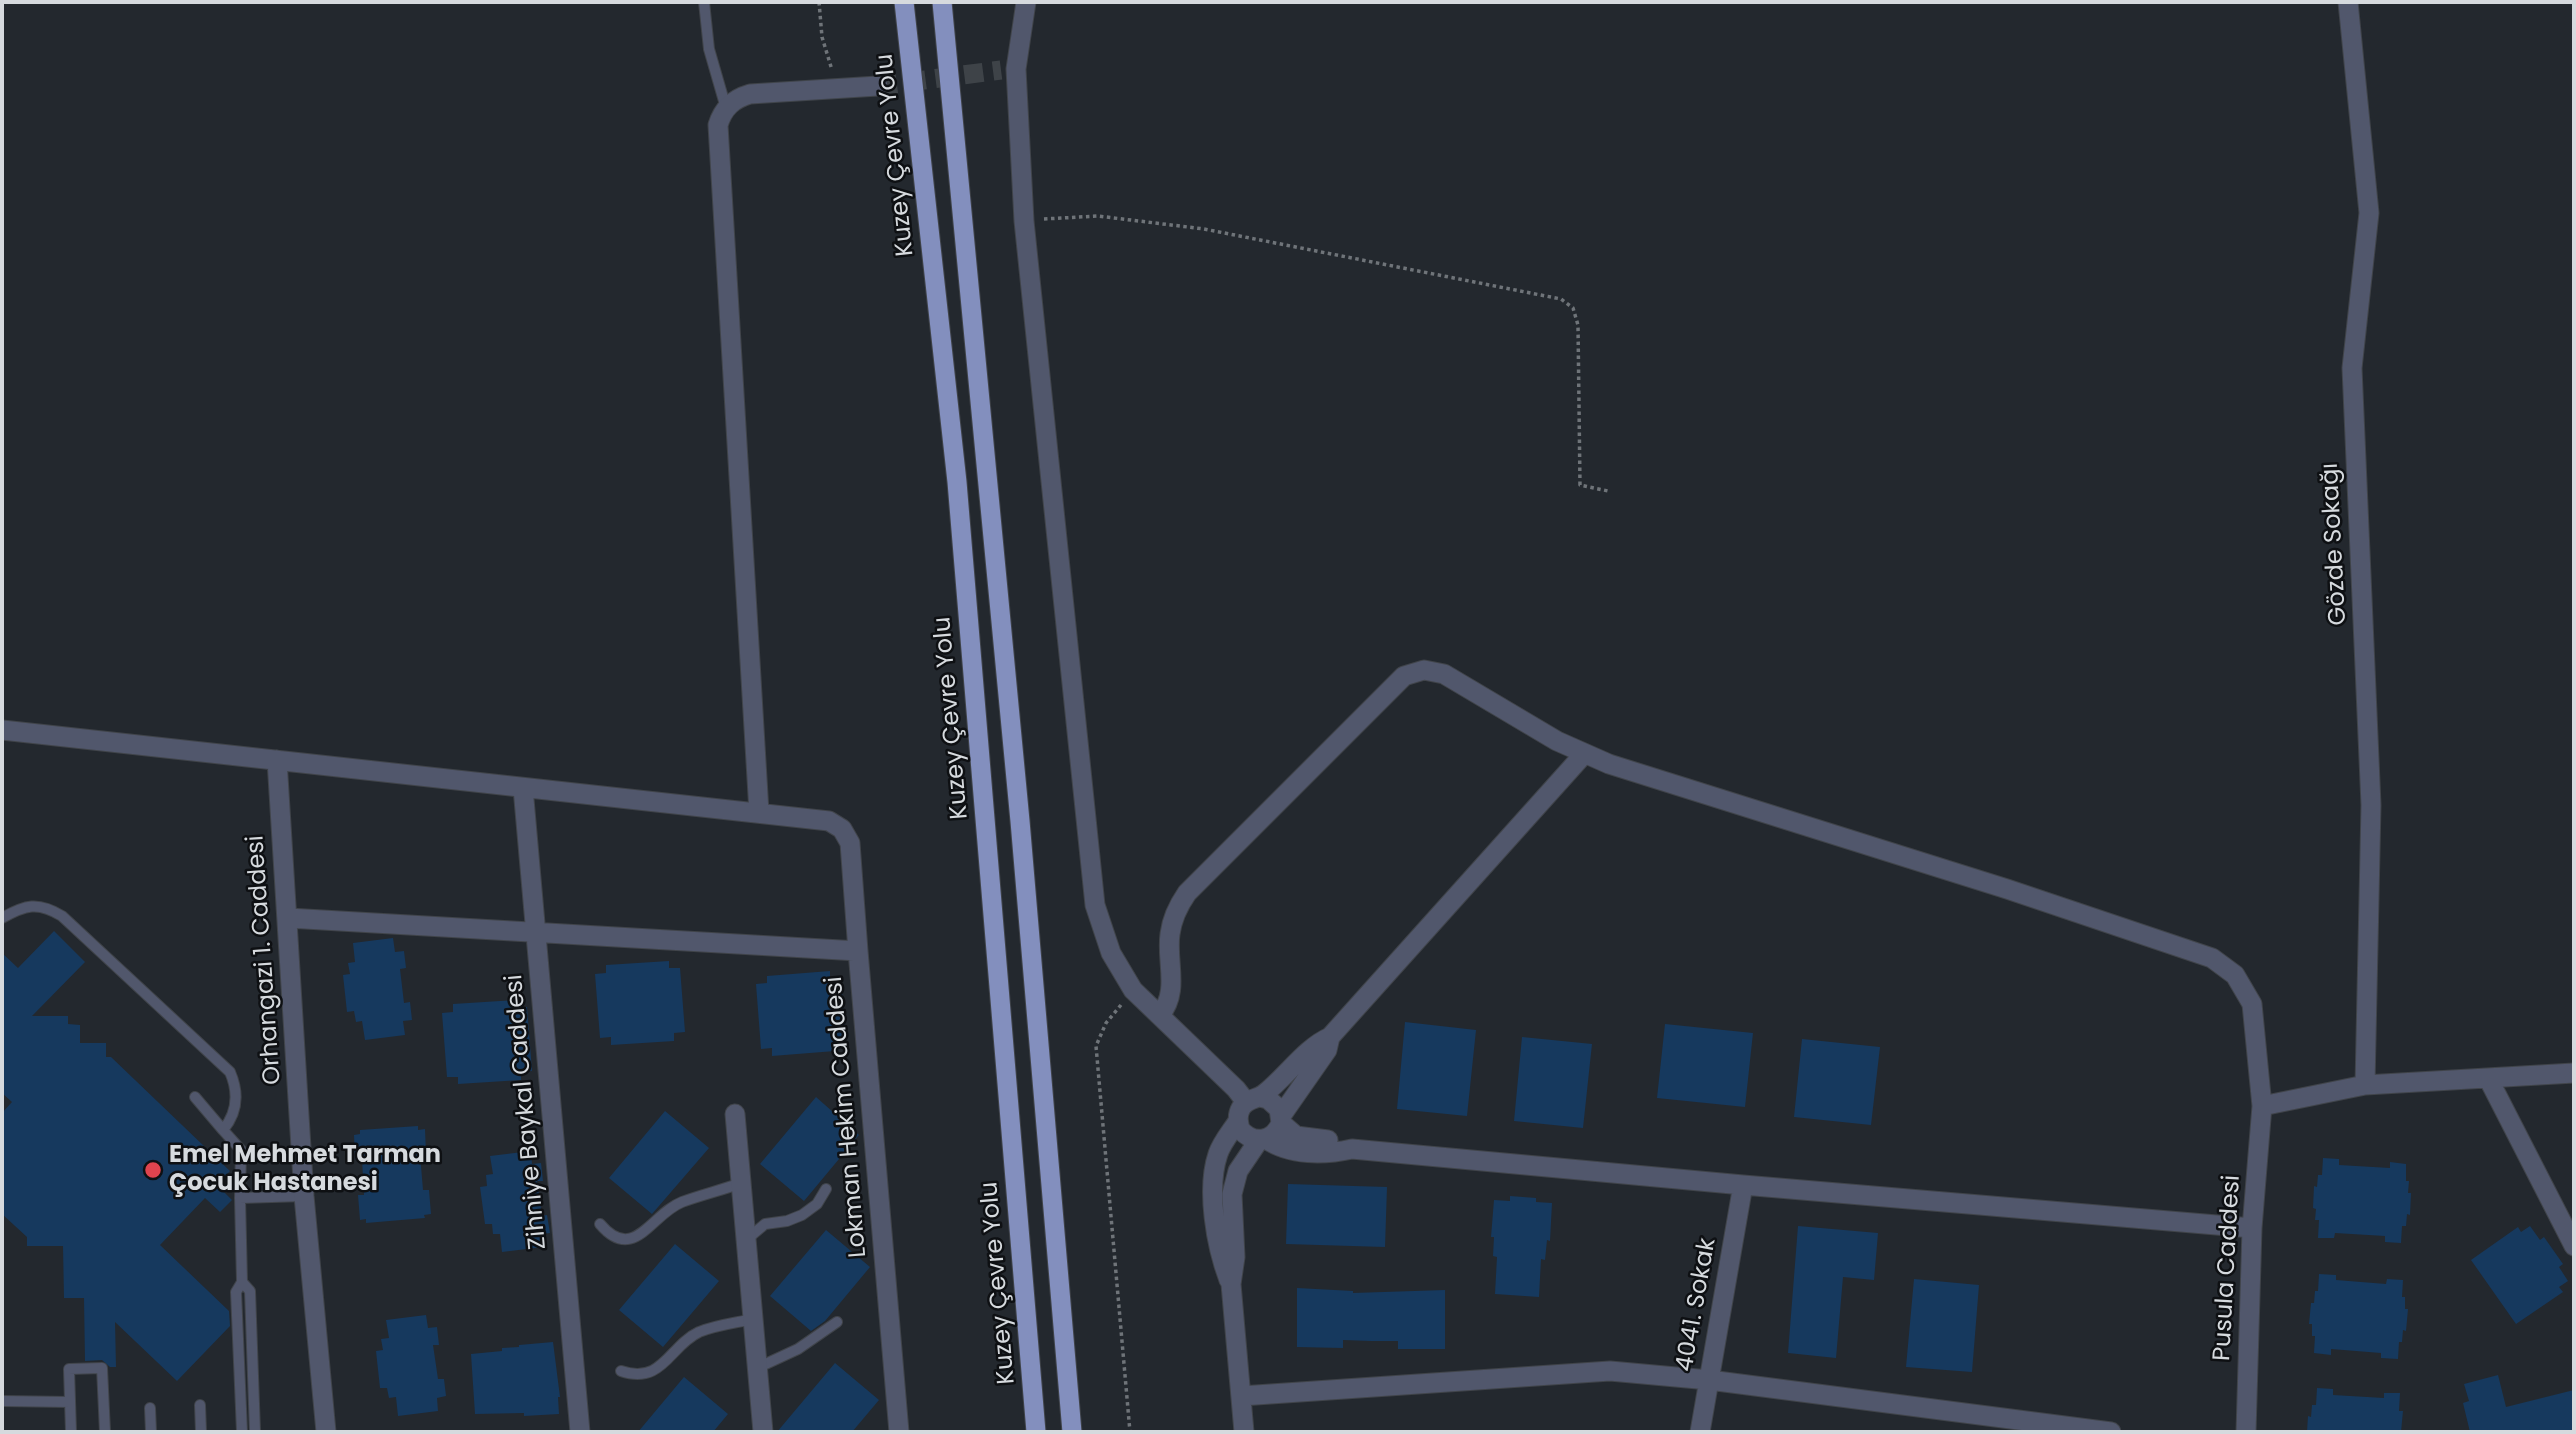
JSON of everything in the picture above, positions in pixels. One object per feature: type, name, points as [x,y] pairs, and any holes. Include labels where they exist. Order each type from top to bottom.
[{"type":"highway","name":"Kuzey Çevre Yolu","points":[[904,2],[957,482],[1036,1432]]},
{"type":"highway","points":[[942,2],[1019,807],[1072,1432]]},
{"type":"street","points":[[1026,2],[1009,70],[1096,905],[1111,953],[1133,990],[1236,1088],[1253,1099],[1274,1103],[1281,1120],[1296,1136],[1334,1141],[1352,1149]]},
{"type":"street","name":"Gözde Sokağı","points":[[2348,2],[2369,214],[2352,368],[2371,805],[2365,1085]]},
{"type":"street","points":[[759,812],[717,135],[721,116],[726,108],[741,96],[878,86]]},
{"type":"street","name":"Pusula Caddesi","points":[[1160,1015],[1171,996],[1169,950],[1172,920],[1187,893],[1404,676],[1423,670],[1444,674],[1531,727],[1584,754],[1635,773],[2007,889],[2212,958],[2235,975],[2252,1004],[2262,1106],[2252,1228],[2246,1432]]},
{"type":"street","points":[[2,730],[829,821],[846,835],[852,851],[858,951]]},
{"type":"street","points":[[1584,754],[1330,1037],[1317,1043],[1299,1063],[1238,1114],[1238,1121],[1245,1135],[1290,1150],[1333,1153],[1352,1149],[2252,1228]]},
{"type":"street","name":"Orhangazi 1. Caddesi","points":[[277,760],[304,1196],[326,1432]]},
{"type":"street","name":"Zihniye Baykal Caddesi","points":[[523,788],[580,1432]]},
{"type":"street","name":"Lokman Hekim Caddesi","points":[[288,918],[858,951],[899,1432]]},
{"type":"street","points":[[1244,1432],[1231,1284],[1234,1257],[1234,1181],[1243,1162],[1262,1140],[1278,1130],[1281,1120],[1327,1050],[1330,1037]]},
{"type":"street","points":[[2262,1106],[2365,1085],[2574,1073]]},
{"type":"street","points":[[2488,1078],[2574,1246]]},
{"type":"street","points":[[735,1114],[763,1432]]},
{"type":"street","points":[[1231,1284],[1222,1260],[1213,1181],[1218,1154],[1238,1121]]},
{"type":"street","name":"4041. Sokak","points":[[1700,1432],[1743,1185]]},
{"type":"street","points":[[1241,1396],[1610,1371],[1709,1380],[2111,1432]]},
{"type":"lane","points":[[704,2],[709,49],[726,108]]},
{"type":"lane","points":[[2,918],[21,908],[32,906],[52,910],[62,916],[230,1072],[236,1101],[231,1120],[223,1130]]},
{"type":"lane","points":[[195,1097],[241,1150],[242,1282],[236,1292],[242,1432]]},
{"type":"lane","points":[[600,1224],[608,1234],[620,1240],[632,1239],[680,1203],[741,1183]]},
{"type":"lane","points":[[746,1240],[765,1224],[787,1221],[802,1215],[817,1204],[826,1189]]},
{"type":"lane","points":[[240,1198],[304,1196]]},
{"type":"lane","points":[[242,1282],[250,1291],[255,1432]]},
{"type":"lane","points":[[621,1371],[635,1375],[649,1373],[696,1334],[753,1319]]},
{"type":"lane","points":[[757,1368],[798,1349],[837,1322]]},
{"type":"lane","points":[[71,1432],[69,1369],[102,1368],[104,1432]]},
{"type":"lane","points":[[2,1401],[70,1402]]},
{"type":"lane","points":[[200,1405],[201,1432]]},
{"type":"lane","points":[[150,1408],[151,1432]]},
{"type":"path","points":[[819,2],[827,55],[841,88]]},
{"type":"path","points":[[1024,220],[1098,216],[1204,229],[1561,299],[1573,308],[1578,325],[1580,485],[1608,491]]},
{"type":"path","points":[[1130,1432],[1096,1046],[1106,1023],[1133,990]]},
{"type":"building","points":[[54,931],[85,962],[32,1016],[68,1016],[68,1024],[80,1025],[80,1043],[106,1043],[106,1057],[111,1057],[230,1171],[217,1185],[232,1200],[220,1212],[205,1198],[160,1245],[229,1311],[230,1326],[177,1381],[115,1322],[116,1367],[110,1367],[102,1360],[85,1361],[84,1298],[64,1298],[63,1246],[27,1246],[27,1237],[2,1214],[2,1113],[12,1102],[2,1093],[2,953],[18,968]]},
{"type":"building","points":[[393,938],[395,952],[404,951],[406,968],[400,969],[404,1003],[410,1002],[412,1020],[403,1021],[405,1035],[365,1040],[362,1021],[356,1022],[354,1011],[347,1012],[343,975],[350,974],[348,963],[355,962],[353,943]]},
{"type":"building","points":[[669,961],[669,968],[680,968],[685,1032],[674,1033],[674,1041],[611,1045],[611,1037],[600,1038],[595,974],[606,973],[606,965]]},
{"type":"building","points":[[830,971],[830,979],[841,978],[846,1043],[835,1043],[835,1051],[772,1056],[772,1048],[761,1049],[756,984],[767,983],[767,976]]},
{"type":"building","points":[[516,1000],[516,1008],[527,1007],[532,1071],[521,1072],[521,1080],[458,1084],[458,1077],[447,1077],[442,1013],[453,1012],[453,1004]]},
{"type":"building","points":[[1405,1022],[1476,1030],[1467,1116],[1397,1109]]},
{"type":"building","points":[[1665,1024],[1753,1033],[1745,1107],[1657,1098]]},
{"type":"building","points":[[1522,1037],[1592,1044],[1583,1128],[1514,1121]]},
{"type":"building","points":[[1802,1039],[1880,1047],[1871,1125],[1794,1117]]},
{"type":"building","points":[[816,1097],[859,1135],[804,1201],[760,1164]]},
{"type":"building","points":[[665,1111],[709,1148],[652,1214],[609,1178]]},
{"type":"building","points":[[418,1126],[418,1130],[425,1129],[426,1153],[420,1154],[423,1190],[429,1190],[431,1214],[424,1215],[425,1218],[366,1223],[366,1219],[360,1220],[358,1195],[364,1195],[362,1159],[355,1159],[354,1135],[360,1134],[360,1130]]},
{"type":"building","points":[[531,1151],[532,1164],[541,1163],[543,1181],[537,1181],[542,1216],[547,1215],[550,1233],[541,1234],[543,1247],[502,1252],[500,1234],[493,1234],[492,1224],[485,1224],[480,1187],[487,1186],[486,1175],[493,1174],[490,1156]]},
{"type":"building","points":[[2323,1158],[2339,1159],[2339,1165],[2390,1168],[2390,1162],[2406,1164],[2408,1193],[2411,1193],[2410,1215],[2407,1214],[2406,1226],[2402,1226],[2401,1243],[2385,1242],[2385,1236],[2335,1233],[2334,1238],[2318,1238],[2319,1220],[2315,1220],[2316,1209],[2313,1208],[2314,1186],[2317,1187],[2318,1175],[2322,1175]]},
{"type":"building","points":[[1288,1184],[1387,1187],[1385,1247],[1286,1244]]},
{"type":"building","points":[[1510,1196],[1536,1198],[1536,1202],[1552,1203],[1550,1241],[1547,1240],[1545,1260],[1541,1259],[1539,1297],[1495,1294],[1497,1257],[1493,1256],[1494,1237],[1491,1237],[1494,1200],[1510,1201]]},
{"type":"building","points":[[1798,1226],[1878,1233],[1874,1280],[1843,1277],[1836,1358],[1788,1353]]},
{"type":"building","points":[[2530,1226],[2540,1240],[2544,1237],[2563,1264],[2559,1267],[2568,1281],[2559,1287],[2563,1292],[2516,1324],[2471,1260],[2518,1227],[2521,1232]]},
{"type":"building","points":[[826,1230],[870,1267],[825,1321],[811,1331],[770,1296]]},
{"type":"building","points":[[675,1244],[719,1281],[663,1347],[619,1310]]},
{"type":"building","points":[[2319,1274],[2336,1275],[2336,1280],[2386,1284],[2387,1279],[2403,1280],[2402,1297],[2405,1297],[2405,1309],[2408,1309],[2406,1331],[2403,1330],[2402,1342],[2399,1342],[2398,1359],[2381,1358],[2381,1353],[2331,1349],[2331,1355],[2314,1353],[2315,1336],[2312,1336],[2312,1324],[2309,1324],[2311,1303],[2314,1303],[2315,1291],[2318,1291]]},
{"type":"building","points":[[1914,1279],[1979,1285],[1972,1372],[1906,1367]]},
{"type":"building","points":[[1297,1288],[1353,1293],[1445,1290],[1445,1349],[1398,1349],[1398,1341],[1343,1340],[1343,1348],[1297,1347]]},
{"type":"building","points":[[426,1315],[428,1328],[437,1327],[439,1345],[433,1345],[438,1379],[444,1379],[446,1396],[437,1398],[438,1411],[398,1416],[396,1397],[389,1398],[387,1388],[380,1388],[376,1351],[383,1350],[381,1339],[389,1338],[386,1320]]},
{"type":"building","points":[[553,1342],[560,1397],[559,1414],[475,1414],[471,1354]]},
{"type":"building","points":[[835,1363],[879,1400],[852,1432],[777,1432]]},
{"type":"building","points":[[2498,1375],[2506,1407],[2574,1390],[2574,1432],[2470,1432],[2463,1403],[2469,1401],[2464,1384]]},
{"type":"building","points":[[684,1377],[728,1414],[713,1432],[638,1432]]},
{"type":"building","points":[[2317,1388],[2333,1389],[2333,1395],[2384,1398],[2384,1393],[2400,1393],[2399,1411],[2403,1411],[2401,1432],[2307,1432],[2308,1416],[2311,1417],[2312,1405],[2316,1405]]},
{"type":"tunnel","points":[[878,86],[1001,70]]},
{"type":"place","name":"Emel Mehmet Tarman Çocuk Hastanesi","points":[[153,1170]]}]
